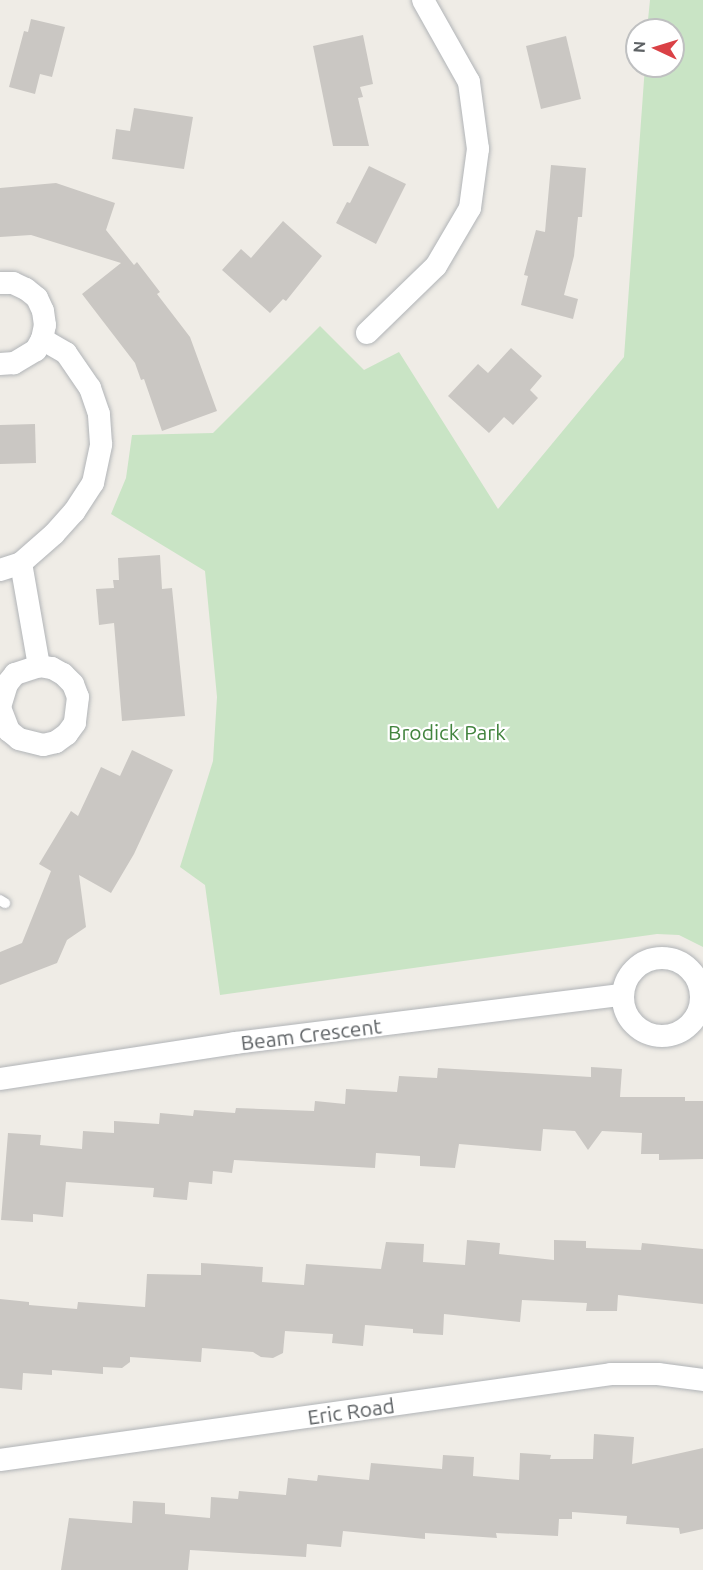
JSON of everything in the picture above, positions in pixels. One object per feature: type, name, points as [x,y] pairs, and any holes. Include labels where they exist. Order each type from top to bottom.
[{"type":"street","points":[[367,333],[436,266],[470,208],[478,149],[470,82],[423,0]]},
{"type":"street","points":[[0,283],[13,284],[26,289],[37,298],[43,311],[45,325],[42,339],[26,358],[14,363],[0,364]]},
{"type":"street","points":[[39,666],[10,567],[54,534],[74,512],[93,483],[101,444],[99,414],[90,388],[66,353],[42,339]]},
{"type":"street","points":[[39,666],[52,668],[73,684],[78,697],[79,710],[75,723],[67,734],[49,744],[30,744],[9,731],[0,707],[7,684],[15,674],[39,666]]},
{"type":"street","name":"Beam Crescent","points":[[0,1079],[235,1043],[622,995]]},
{"type":"street","name":"Eric Road","points":[[0,1460],[611,1374],[658,1374],[703,1380]]},
{"type":"green space","name":"Brodick Park","points":[[650,0],[703,0],[703,947],[679,935],[657,934],[220,995],[205,885],[180,867],[213,761],[217,697],[205,571],[111,514],[126,478],[132,435],[213,433],[320,326],[364,370],[399,352],[498,509],[624,357],[644,78],[685,78],[685,18],[648,18]]},
{"type":"building","points":[[31,19],[65,27],[52,77],[40,74],[35,94],[9,87],[24,31],[28,32]]},
{"type":"building","points":[[363,35],[373,84],[360,87],[363,97],[358,98],[369,146],[333,146],[313,46]]},
{"type":"building","points":[[566,36],[581,99],[541,109],[526,46]]},
{"type":"building","points":[[134,108],[193,117],[184,169],[112,159],[116,129],[130,131]]},
{"type":"building","points":[[551,165],[586,168],[582,217],[578,217],[574,256],[564,295],[578,299],[573,319],[521,305],[528,276],[524,275],[536,230],[545,232]]},
{"type":"building","points":[[369,166],[406,184],[376,244],[336,223],[347,202],[350,203]]},
{"type":"building","points":[[56,183],[115,203],[106,230],[134,265],[137,262],[160,292],[157,294],[190,337],[217,411],[162,431],[144,379],[141,380],[135,363],[82,294],[121,263],[31,235],[0,237],[0,188]]},
{"type":"building","points":[[283,221],[322,256],[286,301],[283,299],[270,313],[222,270],[241,249],[251,258]]},
{"type":"building","points":[[511,348],[542,376],[530,390],[538,398],[513,425],[504,417],[489,433],[448,396],[478,364],[488,373]]},
{"type":"building","points":[[35,424],[36,463],[0,464],[0,425]]},
{"type":"building","points":[[160,555],[162,589],[172,588],[185,716],[122,721],[114,623],[99,625],[96,589],[114,588],[113,580],[119,580],[118,558]]},
{"type":"building","points":[[132,750],[173,770],[134,854],[111,893],[79,875],[86,927],[67,940],[57,963],[0,985],[0,952],[22,943],[51,871],[39,864],[71,811],[78,816],[101,767],[120,776]]},
{"type":"building","points":[[591,1067],[622,1069],[620,1097],[685,1097],[685,1101],[703,1101],[703,1159],[659,1160],[659,1154],[641,1154],[642,1133],[602,1131],[588,1150],[575,1131],[543,1129],[541,1151],[459,1144],[455,1168],[420,1166],[420,1156],[376,1153],[375,1168],[234,1160],[232,1173],[213,1171],[212,1184],[189,1182],[187,1200],[153,1197],[154,1188],[66,1182],[63,1217],[33,1214],[33,1222],[1,1220],[8,1133],[41,1135],[40,1145],[82,1149],[83,1131],[114,1133],[114,1121],[159,1124],[160,1113],[193,1116],[194,1110],[235,1113],[236,1108],[314,1111],[315,1101],[345,1104],[346,1089],[397,1092],[399,1076],[437,1078],[438,1068],[591,1077]]},
{"type":"building","points":[[467,1240],[500,1243],[499,1254],[554,1260],[554,1240],[586,1241],[586,1248],[641,1250],[642,1243],[703,1249],[703,1304],[618,1295],[617,1311],[586,1311],[587,1303],[522,1300],[520,1322],[444,1314],[443,1335],[413,1333],[413,1329],[365,1325],[363,1346],[332,1343],[333,1334],[285,1331],[283,1353],[273,1358],[261,1357],[253,1352],[202,1348],[201,1362],[130,1357],[130,1362],[122,1368],[103,1367],[103,1374],[52,1370],[52,1375],[23,1373],[22,1390],[0,1388],[0,1299],[29,1302],[29,1305],[77,1309],[78,1302],[145,1307],[147,1274],[201,1275],[201,1263],[263,1267],[262,1282],[304,1285],[306,1264],[381,1269],[386,1242],[424,1244],[423,1262],[465,1265]]},
{"type":"building","points":[[594,1434],[634,1437],[632,1464],[703,1448],[703,1529],[680,1534],[679,1528],[626,1524],[627,1516],[572,1512],[572,1519],[559,1519],[558,1536],[496,1533],[497,1538],[425,1533],[425,1539],[343,1531],[341,1547],[307,1544],[306,1557],[190,1550],[188,1570],[61,1570],[69,1518],[132,1523],[133,1501],[165,1503],[165,1514],[210,1518],[211,1497],[238,1499],[239,1491],[286,1495],[288,1478],[317,1481],[318,1475],[369,1480],[371,1463],[442,1469],[443,1455],[474,1457],[473,1476],[519,1480],[520,1453],[551,1455],[550,1459],[593,1459]]}]
